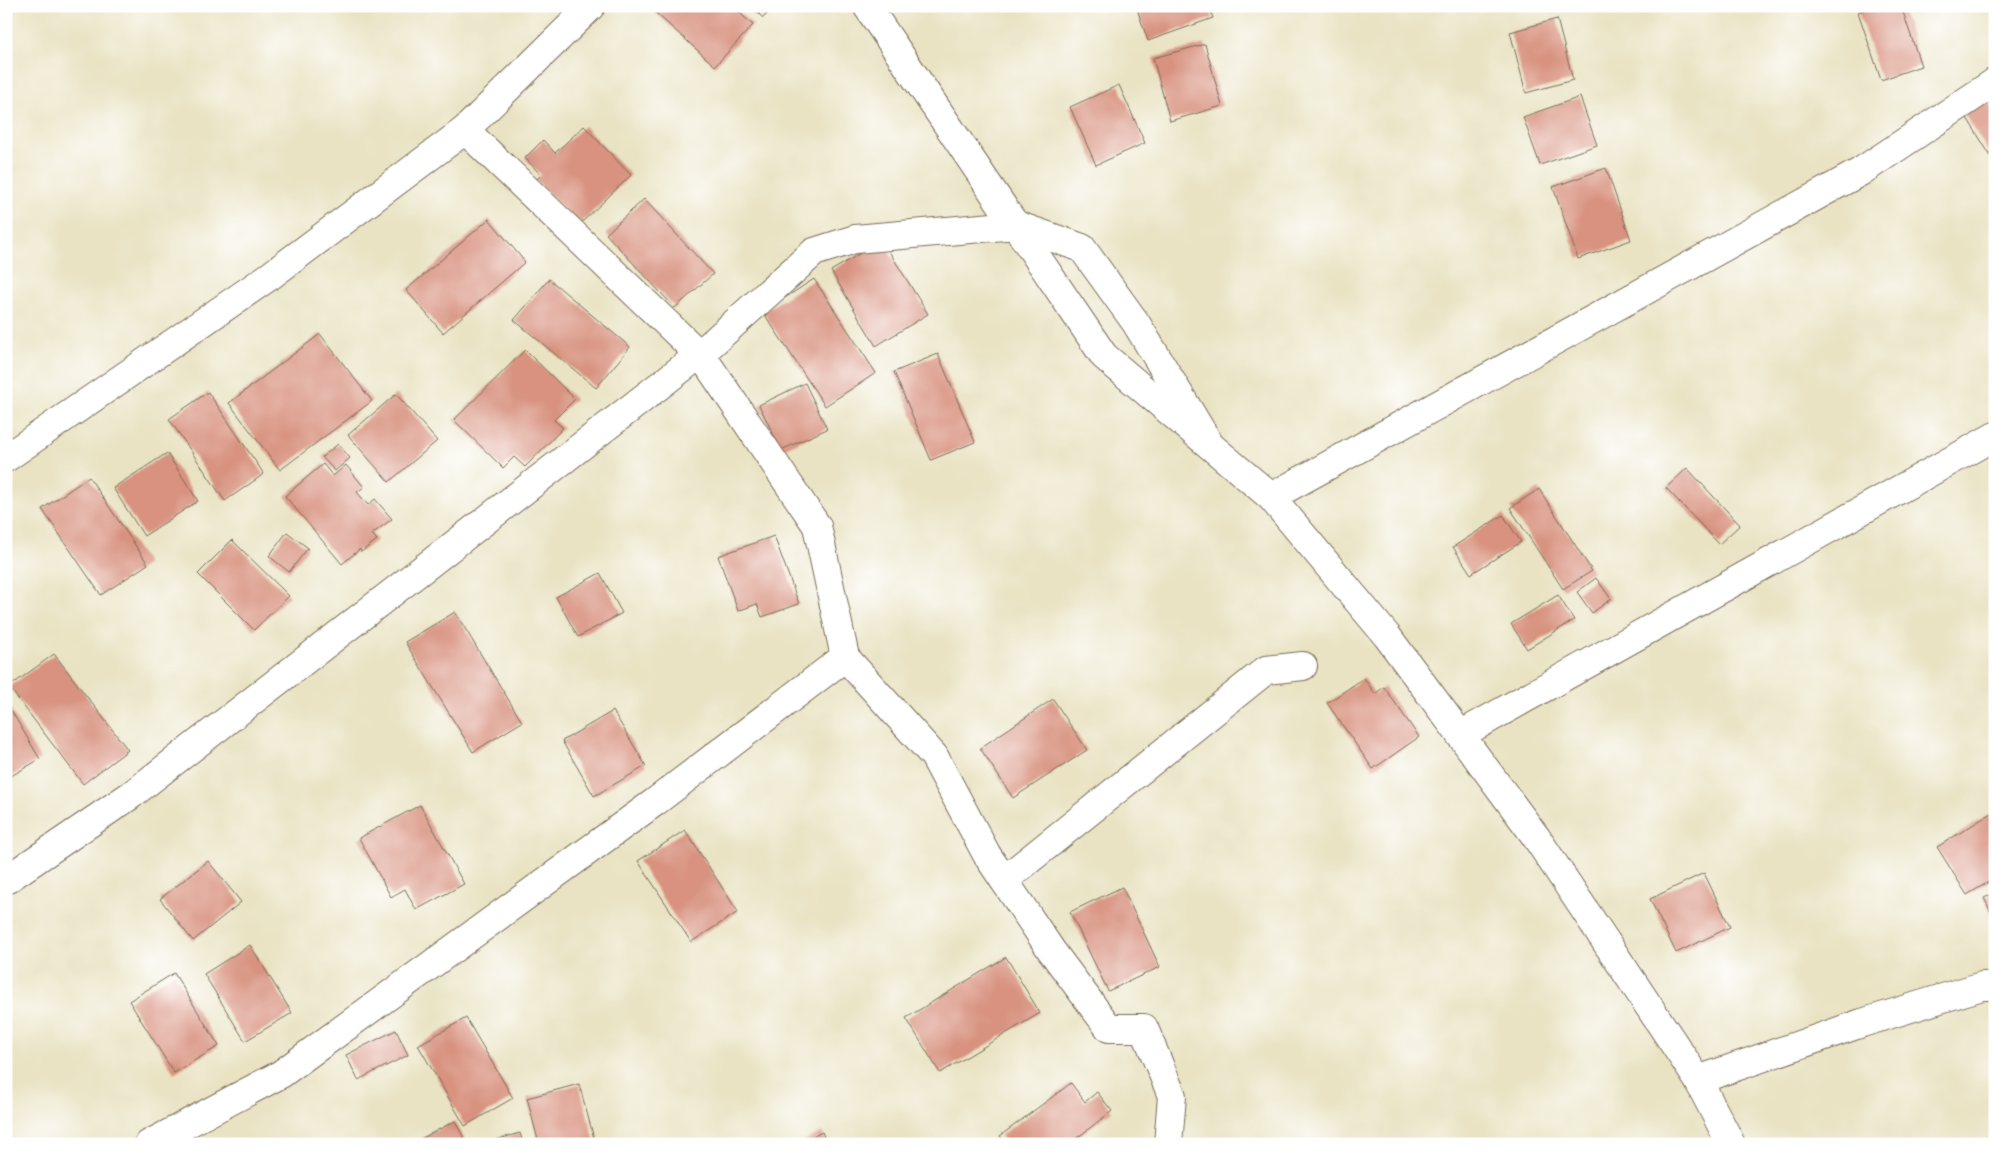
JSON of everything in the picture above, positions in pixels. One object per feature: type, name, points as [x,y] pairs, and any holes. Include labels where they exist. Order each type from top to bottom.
[{"type":"street","points":[[6,458],[270,276],[464,130],[591,6]]},
{"type":"street","points":[[867,6],[1104,356],[1272,497],[1387,636],[1536,837],[1698,1080],[1731,1144]]},
{"type":"street","points":[[1272,497],[1860,172],[1995,82]]},
{"type":"street","points":[[464,130],[699,354],[817,526],[845,657],[934,756],[987,855],[1051,950],[1109,1028],[1144,1028],[1172,1096],[1168,1144]]},
{"type":"street","points":[[6,880],[131,795],[699,354],[814,252],[855,239],[1016,225],[1082,248],[1136,323],[1210,445]]},
{"type":"street","points":[[1460,735],[1995,436]]},
{"type":"street","points":[[149,1144],[281,1074],[655,802],[845,657]]},
{"type":"street","points":[[1004,880],[1266,670],[1302,666]]},
{"type":"street","points":[[1698,1080],[1862,1023],[1982,986],[1995,986]]},
{"type":"building","points":[[648,6],[732,6],[753,25],[715,66]]},
{"type":"building","points":[[751,6],[775,6],[763,18]]},
{"type":"building","points":[[1136,6],[1208,6],[1213,18],[1148,41]]},
{"type":"building","points":[[1874,6],[1901,6],[1921,66],[1881,80],[1858,12]]},
{"type":"building","points":[[1557,19],[1573,80],[1526,93],[1510,32]]},
{"type":"building","points":[[1205,44],[1222,106],[1170,121],[1153,58]]},
{"type":"building","points":[[1119,85],[1145,143],[1096,165],[1070,107]]},
{"type":"building","points":[[1580,97],[1597,145],[1540,165],[1523,117]]},
{"type":"building","points":[[1987,99],[1995,112],[1995,163],[1964,113]]},
{"type":"building","points":[[584,126],[631,175],[579,225],[536,180],[541,175],[525,158],[543,140],[555,153]]},
{"type":"building","points":[[1606,168],[1631,240],[1578,259],[1553,187]]},
{"type":"building","points":[[644,199],[713,274],[675,308],[606,234]]},
{"type":"building","points":[[489,219],[525,262],[443,333],[406,290]]},
{"type":"building","points":[[882,240],[928,314],[876,346],[831,271]]},
{"type":"building","points":[[549,279],[630,347],[596,388],[514,320]]},
{"type":"building","points":[[814,279],[876,373],[825,406],[763,312]]},
{"type":"building","points":[[320,334],[372,401],[280,470],[229,403]]},
{"type":"building","points":[[525,350],[575,399],[554,420],[563,428],[525,467],[514,457],[503,468],[454,420]]},
{"type":"building","points":[[938,354],[975,442],[931,460],[894,372]]},
{"type":"building","points":[[805,383],[827,429],[781,450],[759,405]]},
{"type":"building","points":[[208,392],[264,474],[225,501],[169,419]]},
{"type":"building","points":[[396,394],[437,441],[389,482],[348,435]]},
{"type":"building","points":[[338,444],[350,458],[335,471],[322,457]]},
{"type":"building","points":[[167,453],[198,501],[144,536],[113,488]]},
{"type":"building","points":[[323,464],[333,476],[346,465],[364,487],[357,492],[368,505],[375,499],[392,519],[372,534],[377,540],[361,552],[360,549],[342,564],[285,496]]},
{"type":"building","points":[[1687,468],[1740,525],[1719,544],[1666,488]]},
{"type":"building","points":[[89,477],[148,564],[101,595],[42,509]]},
{"type":"building","points":[[1539,489],[1592,571],[1563,589],[1510,508]]},
{"type":"building","points":[[1503,515],[1521,542],[1471,574],[1453,547]]},
{"type":"building","points":[[287,532],[308,548],[289,572],[269,556]]},
{"type":"building","points":[[774,536],[799,604],[762,617],[757,604],[738,611],[718,556]]},
{"type":"building","points":[[232,540],[289,596],[254,630],[198,574]]},
{"type":"building","points":[[600,573],[622,613],[578,637],[556,597]]},
{"type":"building","points":[[1596,578],[1611,599],[1592,613],[1577,592]]},
{"type":"building","points":[[1558,595],[1574,620],[1527,649],[1511,624]]},
{"type":"building","points":[[455,612],[522,722],[473,752],[405,642]]},
{"type":"building","points":[[54,654],[128,750],[83,784],[9,687]]},
{"type":"building","points":[[1364,678],[1375,694],[1384,687],[1419,737],[1373,769],[1327,703]]},
{"type":"building","points":[[1053,699],[1087,750],[1013,798],[980,748]]},
{"type":"building","points":[[6,702],[40,759],[6,779]]},
{"type":"building","points":[[613,711],[646,766],[594,796],[562,741]]},
{"type":"building","points":[[420,805],[464,884],[416,910],[405,889],[391,897],[359,838]]},
{"type":"building","points":[[1995,811],[1995,878],[1967,895],[1937,847]]},
{"type":"building","points":[[685,830],[738,912],[691,942],[638,861]]},
{"type":"building","points":[[208,861],[241,902],[193,941],[160,899]]},
{"type":"building","points":[[1704,873],[1730,927],[1676,953],[1650,899]]},
{"type":"building","points":[[1122,887],[1160,967],[1108,991],[1070,912]]},
{"type":"building","points":[[1995,893],[1995,920],[1984,898]]},
{"type":"building","points":[[250,945],[292,1013],[245,1041],[204,974]]},
{"type":"building","points":[[1006,957],[1040,1013],[940,1073],[906,1018]]},
{"type":"building","points":[[174,973],[219,1046],[174,1073],[129,1001]]},
{"type":"building","points":[[466,1018],[513,1098],[465,1126],[418,1045]]},
{"type":"building","points":[[396,1030],[408,1055],[358,1080],[346,1055]]},
{"type":"building","points":[[1071,1083],[1085,1102],[1097,1092],[1112,1111],[1073,1141],[1075,1144],[1006,1144],[1000,1136]]},
{"type":"building","points":[[579,1084],[595,1142],[539,1144],[527,1098]]},
{"type":"building","points":[[455,1121],[465,1140],[458,1144],[411,1144]]},
{"type":"building","points":[[822,1132],[827,1144],[798,1144]]},
{"type":"building","points":[[520,1133],[523,1144],[485,1144],[485,1143]]}]
